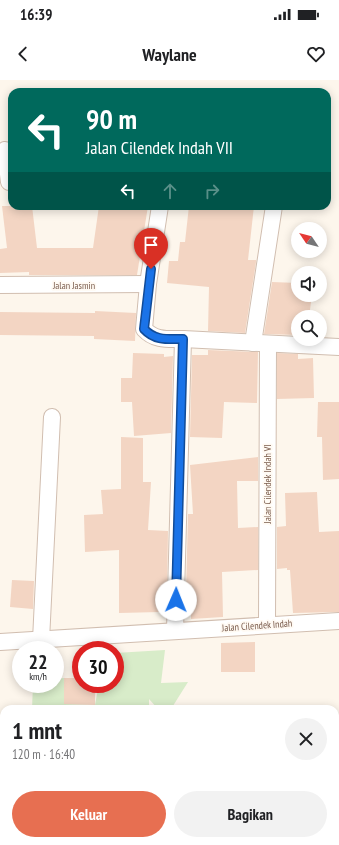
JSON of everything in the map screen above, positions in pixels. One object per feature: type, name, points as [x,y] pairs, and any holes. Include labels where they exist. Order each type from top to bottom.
[{"type":"street","points":[[6,150],[8,171]]},
{"type":"street","points":[[159,210],[148,284],[144,329],[149,334],[155,338],[339,348]]},
{"type":"street","name":"Jalan Cilendek Indah VI","points":[[266,624],[260,344],[274,210]]},
{"type":"street","name":"Jalan Jasmin","points":[[0,285],[148,284]]},
{"type":"street","points":[[175,631],[183,339]]},
{"type":"street","points":[[41,640],[52,417]]},
{"type":"street","name":"Jalan Cilendek Indah","points":[[0,642],[266,624],[339,621]]},
{"type":"green space","points":[[165,650],[161,683],[188,682],[174,705],[154,705],[149,699],[149,705],[95,705],[97,693],[124,693],[124,652]]},
{"type":"green space","points":[[33,693],[64,693],[64,704],[95,705],[32,705]]},
{"type":"building","points":[[2,206],[8,206],[8,210],[32,210],[37,248],[93,248],[98,210],[147,210],[137,275],[29,275],[29,272],[0,273],[0,249],[7,248]]},
{"type":"building","points":[[189,210],[254,210],[248,260],[256,260],[256,262],[245,333],[208,331],[209,287],[167,283],[169,261],[178,261],[180,242],[185,242]]},
{"type":"building","points":[[272,282],[291,283],[291,302],[311,302],[310,310],[291,310],[291,335],[264,334]]},
{"type":"building","points":[[95,311],[136,313],[135,341],[94,339],[94,336],[0,335],[0,312],[95,313]]},
{"type":"building","points":[[208,350],[258,352],[257,403],[224,402],[222,438],[190,437],[192,355],[208,355]]},
{"type":"building","points":[[133,353],[164,354],[164,357],[173,356],[171,433],[134,436],[132,402],[121,402],[121,378],[132,378]]},
{"type":"building","points":[[277,353],[298,354],[298,359],[313,358],[314,398],[277,399]]},
{"type":"building","points":[[318,402],[339,402],[339,479],[323,480],[322,437],[317,437]]},
{"type":"building","points":[[121,437],[143,438],[143,482],[151,482],[148,530],[168,531],[167,592],[160,593],[160,612],[119,613],[119,550],[85,552],[84,515],[103,514],[101,490],[121,489]]},
{"type":"building","points":[[258,457],[258,481],[237,481],[238,528],[258,527],[258,570],[222,572],[223,617],[191,619],[191,589],[186,590],[188,514],[193,514],[190,465]]},
{"type":"building","points":[[317,492],[319,532],[339,531],[339,612],[293,613],[290,570],[287,570],[287,568],[277,569],[277,527],[286,526],[285,493]]},
{"type":"building","points":[[12,580],[34,581],[33,609],[10,607]]},
{"type":"building","points":[[255,642],[255,672],[221,672],[221,643]]},
{"type":"building","points":[[64,678],[72,678],[72,693],[95,693],[95,705],[64,704]]},
{"type":"route","points":[[151,269],[148,284],[144,329],[155,338],[183,339],[176,600]]}]
